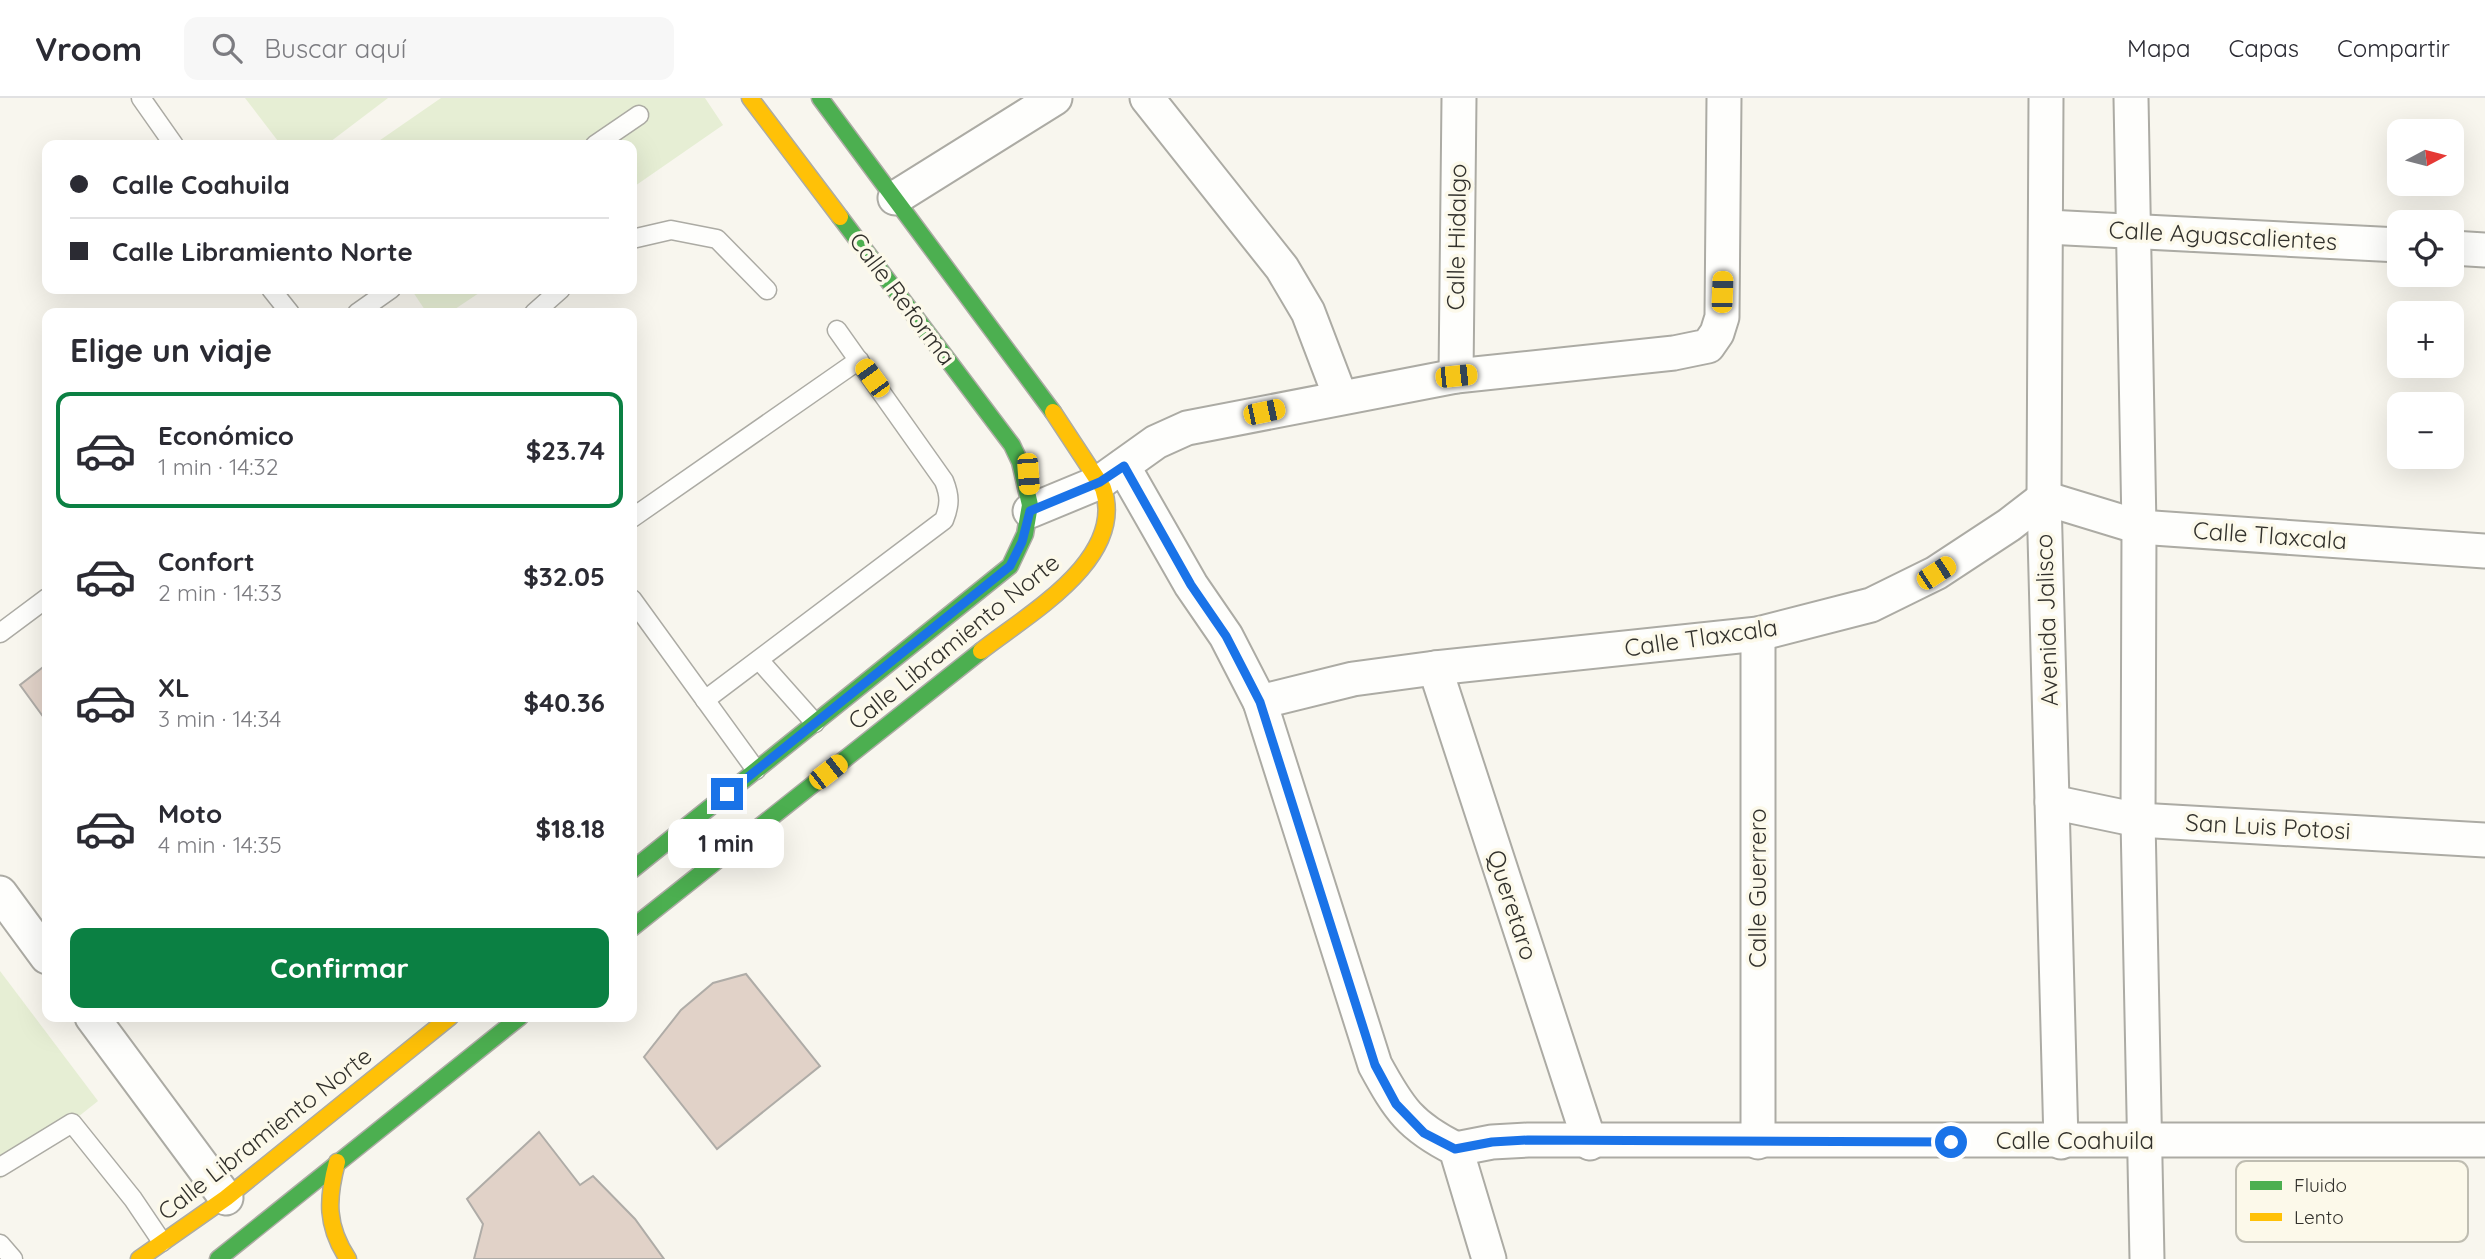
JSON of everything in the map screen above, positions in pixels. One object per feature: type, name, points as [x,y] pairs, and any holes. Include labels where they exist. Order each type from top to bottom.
[{"type":"street","name":"Calle Reforma","points":[[750,98],[1012,445],[1028,474],[1030,511]]},
{"type":"street","points":[[820,98],[1110,483],[1191,585],[1226,636],[1260,702],[1375,1065],[1396,1104],[1424,1133],[1455,1149],[1489,1259]]},
{"type":"street","points":[[895,198],[1055,98]]},
{"type":"street","points":[[1147,98],[1282,268],[1308,312],[1340,396]]},
{"type":"street","name":"Calle Hidalgo","points":[[1456,376],[1459,98]]},
{"type":"street","points":[[1030,511],[1110,483],[1156,442],[1187,428],[1340,396],[1456,376],[1674,353],[1708,346],[1717,333],[1722,317],[1724,98]]},
{"type":"street","name":"Avenida Jalisco","points":[[2046,98],[2044,498],[2061,1142]]},
{"type":"street","points":[[2131,98],[2138,527],[2138,820],[2147,1259]]},
{"type":"street","name":"Calle Aguascalientes","points":[[2047,227],[2387,244]]},
{"type":"street","points":[[2464,249],[2485,250]]},
{"type":"street","name":"Calle Libramiento Norte","points":[[637,924],[1068,582],[1094,556],[1105,531],[1110,483]]},
{"type":"street","name":"Calle Tlaxcala","points":[[1260,702],[1353,679],[1758,634],[1871,605],[1936,573],[2009,525],[2044,498],[2138,527],[2485,551]]},
{"type":"street","name":"Calle Libramiento Norte","points":[[637,866],[1010,566],[1022,542],[1030,511]]},
{"type":"street","name":"Calle Guerrero","points":[[1758,634],[1758,1142]]},
{"type":"street","name":"Queretaro","points":[[1435,668],[1590,1143]]},
{"type":"street","name":"San Luis Potosi","points":[[2052,802],[2138,820],[2485,839]]},
{"type":"street","points":[[0,892],[42,950]]},
{"type":"street","points":[[96,1022],[226,1198],[256,1245]]},
{"type":"street","name":"Calle Libramiento Norte","points":[[139,1259],[226,1198],[444,1022]]},
{"type":"street","points":[[218,1259],[256,1245],[337,1162],[514,1022]]},
{"type":"street","name":"Calle Coahuila","points":[[1455,1149],[1516,1141],[2485,1140]]},
{"type":"street","points":[[337,1162],[328,1195],[327,1216],[338,1245],[348,1259]]},
{"type":"lane","points":[[141,98],[170,140]]},
{"type":"lane","points":[[602,140],[639,114]]},
{"type":"lane","points":[[637,238],[671,230],[717,239],[767,290]]},
{"type":"lane","points":[[275,294],[286,308]]},
{"type":"lane","points":[[364,308],[384,294]]},
{"type":"lane","points":[[540,308],[555,294]]},
{"type":"lane","points":[[705,699],[944,520],[949,508],[950,494],[944,481],[837,330]]},
{"type":"lane","points":[[637,515],[859,360]]},
{"type":"lane","points":[[0,633],[42,602]]},
{"type":"lane","points":[[637,606],[756,770]]},
{"type":"lane","points":[[759,660],[815,723]]},
{"type":"lane","points":[[0,1167],[72,1123],[133,1199],[162,1242]]},
{"type":"lane","points":[[0,1244],[13,1259]]},
{"type":"green space","points":[[245,98],[388,98],[333,140],[277,140]]},
{"type":"green space","points":[[441,98],[705,98],[723,125],[637,185],[637,140],[380,140]]},
{"type":"green space","points":[[414,294],[478,294],[456,308],[424,308]]},
{"type":"green space","points":[[0,971],[98,1101],[0,1179]]},
{"type":"building","points":[[42,668],[42,715],[20,685]]},
{"type":"building","points":[[746,974],[820,1066],[717,1149],[644,1057],[681,1010],[713,983]]},
{"type":"building","points":[[539,1132],[580,1185],[593,1176],[635,1219],[664,1259],[474,1259],[483,1224],[467,1199]]},
{"type":"traffic: fast","points":[[820,98],[1053,412]]},
{"type":"traffic: fast","points":[[637,866],[1010,566],[1025,534],[1030,505],[1020,462],[1012,445],[840,217]]},
{"type":"traffic: fast","points":[[637,924],[981,651]]},
{"type":"traffic: fast","points":[[218,1259],[514,1022]]},
{"type":"traffic: slow","points":[[750,98],[840,217]]},
{"type":"traffic: slow","points":[[981,651],[1047,602],[1069,582],[1087,561],[1101,538],[1107,514],[1103,488],[1053,412]]},
{"type":"traffic: slow","points":[[139,1259],[226,1198],[444,1022]]},
{"type":"traffic: slow","points":[[337,1162],[331,1188],[330,1212],[336,1235],[348,1259]]},
{"type":"route","points":[[727,794],[1010,566],[1022,542],[1030,511],[1100,482],[1124,466],[1191,585],[1226,636],[1260,702],[1375,1065],[1396,1104],[1424,1133],[1455,1149],[1492,1142],[1528,1140],[1590,1143],[1951,1142]]}]
